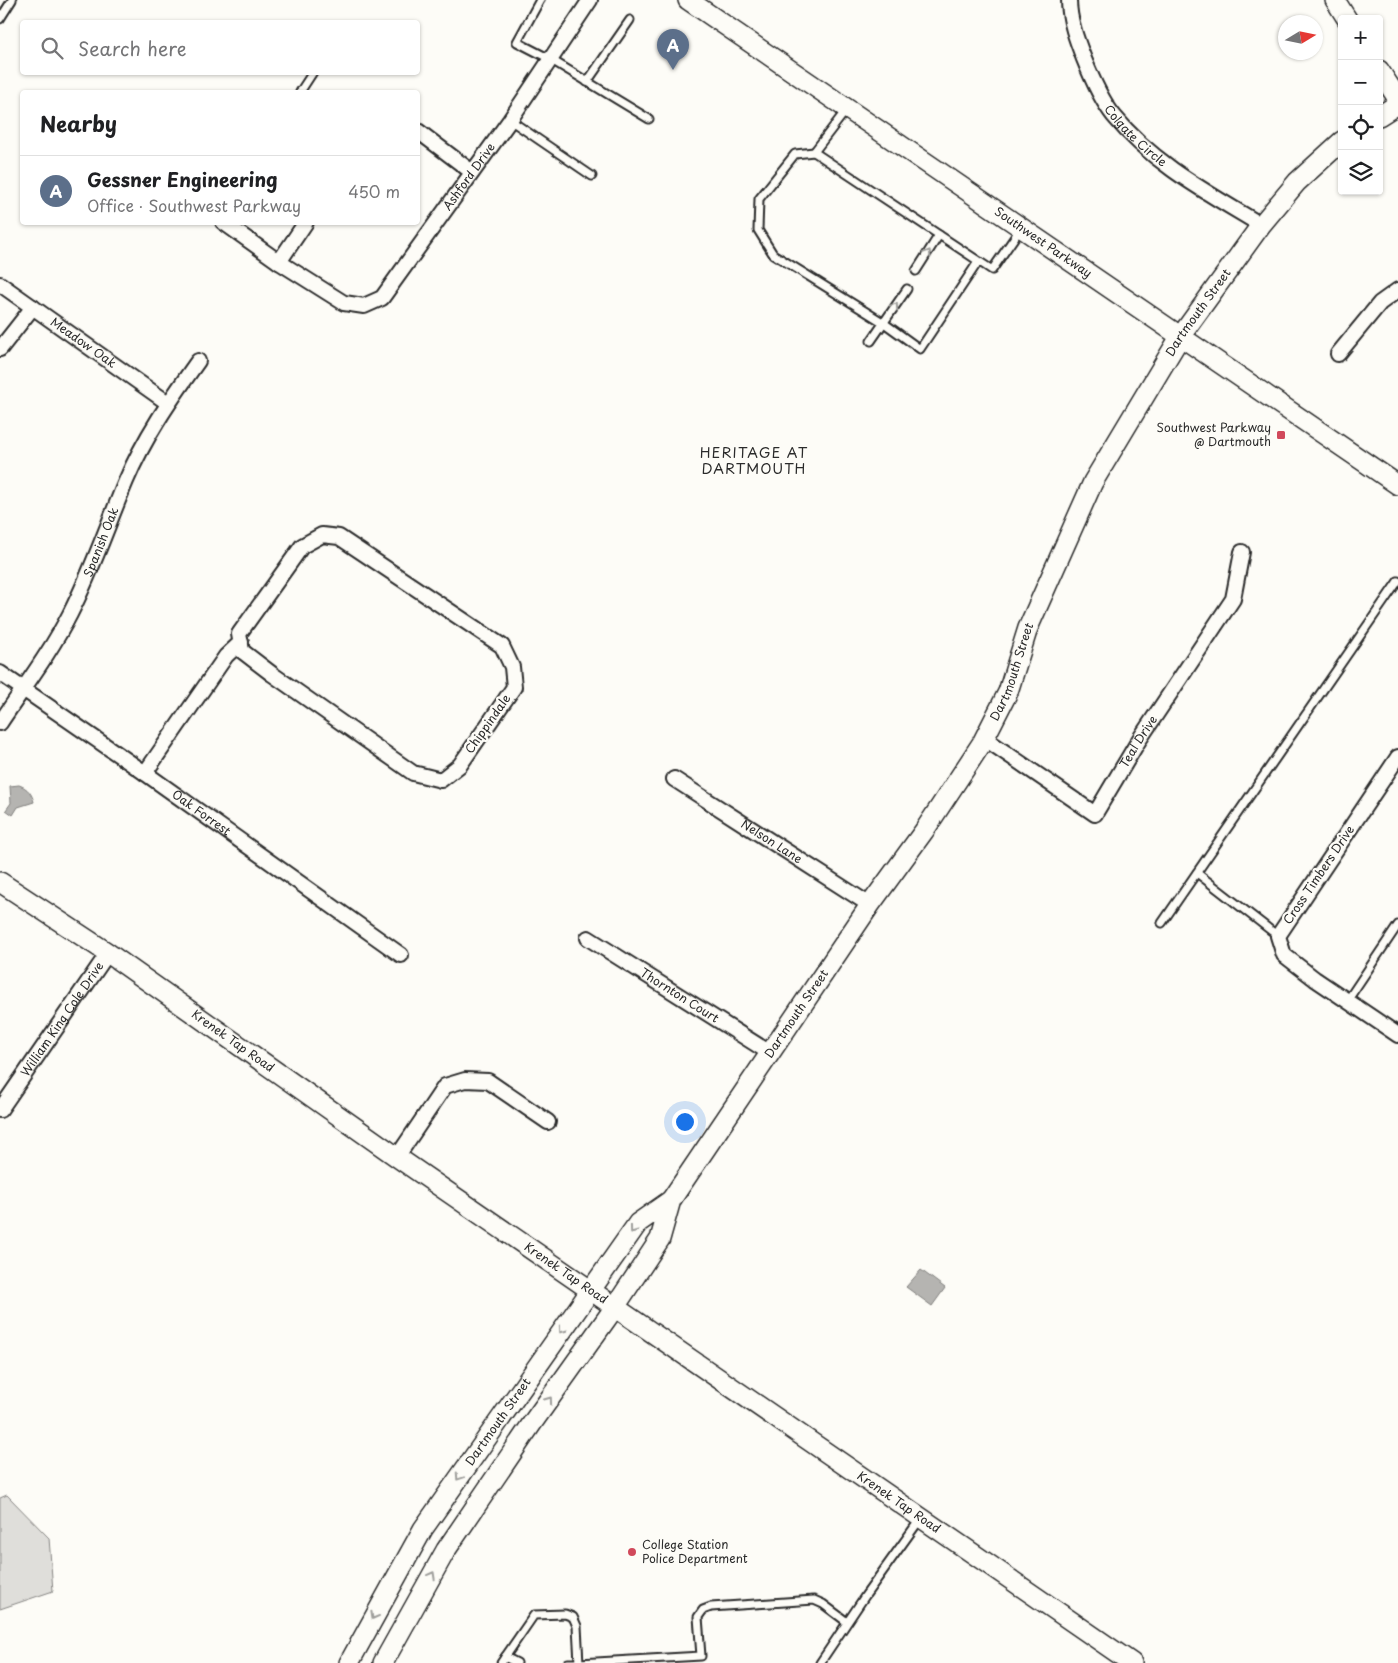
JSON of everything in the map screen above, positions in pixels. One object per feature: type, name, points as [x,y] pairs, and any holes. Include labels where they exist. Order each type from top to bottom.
[{"type":"street","name":"Ashford Drive","points":[[227,225],[279,262],[344,304],[364,306],[382,298],[510,120],[590,0]]},
{"type":"street","name":"Southwest Parkway","points":[[688,0],[1398,485]]},
{"type":"street","name":"Colgate Circle","points":[[1070,0],[1069,7],[1077,42],[1092,78],[1113,115],[1138,142],[1183,178],[1261,226]]},
{"type":"street","points":[[1335,0],[1344,15]]},
{"type":"street","points":[[1383,76],[1398,99]]},
{"type":"street","points":[[1383,113],[1398,104]]},
{"type":"street","points":[[420,133],[472,172]]},
{"type":"street","name":"Dartmouth Street","points":[[383,1663],[446,1550],[660,1239],[671,1200],[870,905],[924,831],[984,738],[1008,692],[1028,628],[1094,482],[1180,337],[1261,226],[1297,182],[1338,145]]},
{"type":"street","points":[[279,262],[304,225]]},
{"type":"street","name":"Meadow Oak","points":[[0,284],[168,403]]},
{"type":"street","points":[[1338,354],[1380,303],[1398,290]]},
{"type":"street","points":[[0,350],[33,307]]},
{"type":"street","name":"Spanish Oak","points":[[0,723],[44,659],[70,615],[100,551],[126,481],[140,451],[168,403],[198,361]]},
{"type":"street","name":"Chippindale","points":[[322,535],[339,538],[502,646],[512,667],[514,687],[460,765],[441,780],[413,773],[272,674],[242,650],[240,642],[239,634],[302,546],[322,535]]},
{"type":"street","name":"Teal Drive","points":[[984,738],[1095,814],[1139,740],[1233,599],[1242,552]]},
{"type":"street","name":"Chippindale","points":[[145,773],[226,656],[240,642]]},
{"type":"street","name":"Oak Forrest","points":[[0,673],[145,773],[401,955]]},
{"type":"street","name":"Cross Timbers Drive","points":[[1398,757],[1278,936],[1284,955],[1315,979],[1398,1035]]},
{"type":"street","name":"Nelson Lane","points":[[674,779],[870,905]]},
{"type":"street","name":"Krenek Tap Road","points":[[0,882],[108,953],[397,1157],[1132,1663]]},
{"type":"street","name":"Thornton Court","points":[[588,938],[770,1053]]},
{"type":"street","name":"William King Cole Drive","points":[[0,1110],[108,953]]},
{"type":"street","points":[[397,1157],[445,1086],[465,1080],[488,1081],[548,1122]]},
{"type":"street","name":"Dartmouth Street","points":[[349,1663],[423,1529],[638,1223],[671,1200]]},
{"type":"lane","points":[[0,19],[12,0]]},
{"type":"lane","points":[[540,0],[517,42],[550,59],[649,119]]},
{"type":"lane","points":[[587,82],[630,20]]},
{"type":"lane","points":[[301,90],[311,75]]},
{"type":"lane","points":[[814,152],[847,109]]},
{"type":"lane","points":[[510,120],[592,176]]},
{"type":"lane","points":[[978,262],[920,349],[884,323],[773,254],[758,230],[759,199],[795,154],[814,152],[992,270],[1021,228]]},
{"type":"lane","points":[[916,271],[939,235]]},
{"type":"lane","points":[[872,341],[906,289]]},
{"type":"lane","points":[[1162,923],[1398,581]]},
{"type":"lane","points":[[1196,873],[1278,936]]},
{"type":"lane","points":[[1347,1001],[1398,925]]},
{"type":"lane","points":[[820,1663],[921,1518]]},
{"type":"lane","points":[[568,1663],[701,1656],[698,1618],[703,1610],[711,1607],[814,1600],[824,1604],[847,1622]]},
{"type":"lane","points":[[517,1663],[503,1660],[534,1615],[565,1614],[573,1618],[577,1626],[579,1662]]},
{"type":"shaded area","points":[[19,785],[29,792],[34,802],[18,807],[13,815],[6,810],[11,803],[10,786]]},
{"type":"shaded area","points":[[921,1270],[945,1288],[932,1306],[906,1287]]},
{"type":"shaded area","points":[[7,1495],[49,1538],[53,1591],[0,1609],[0,1498]]},
{"type":"place","name":"Gessner Engineering","points":[[673,70]]},
{"type":"place","name":"Southwest Parkway @ Dartmouth","points":[[1281,435]]},
{"type":"place","name":"College Station Police Department","points":[[632,1552]]},
{"type":"district","name":"HERITAGE AT DARTMOUTH","points":[[754,462]]}]
